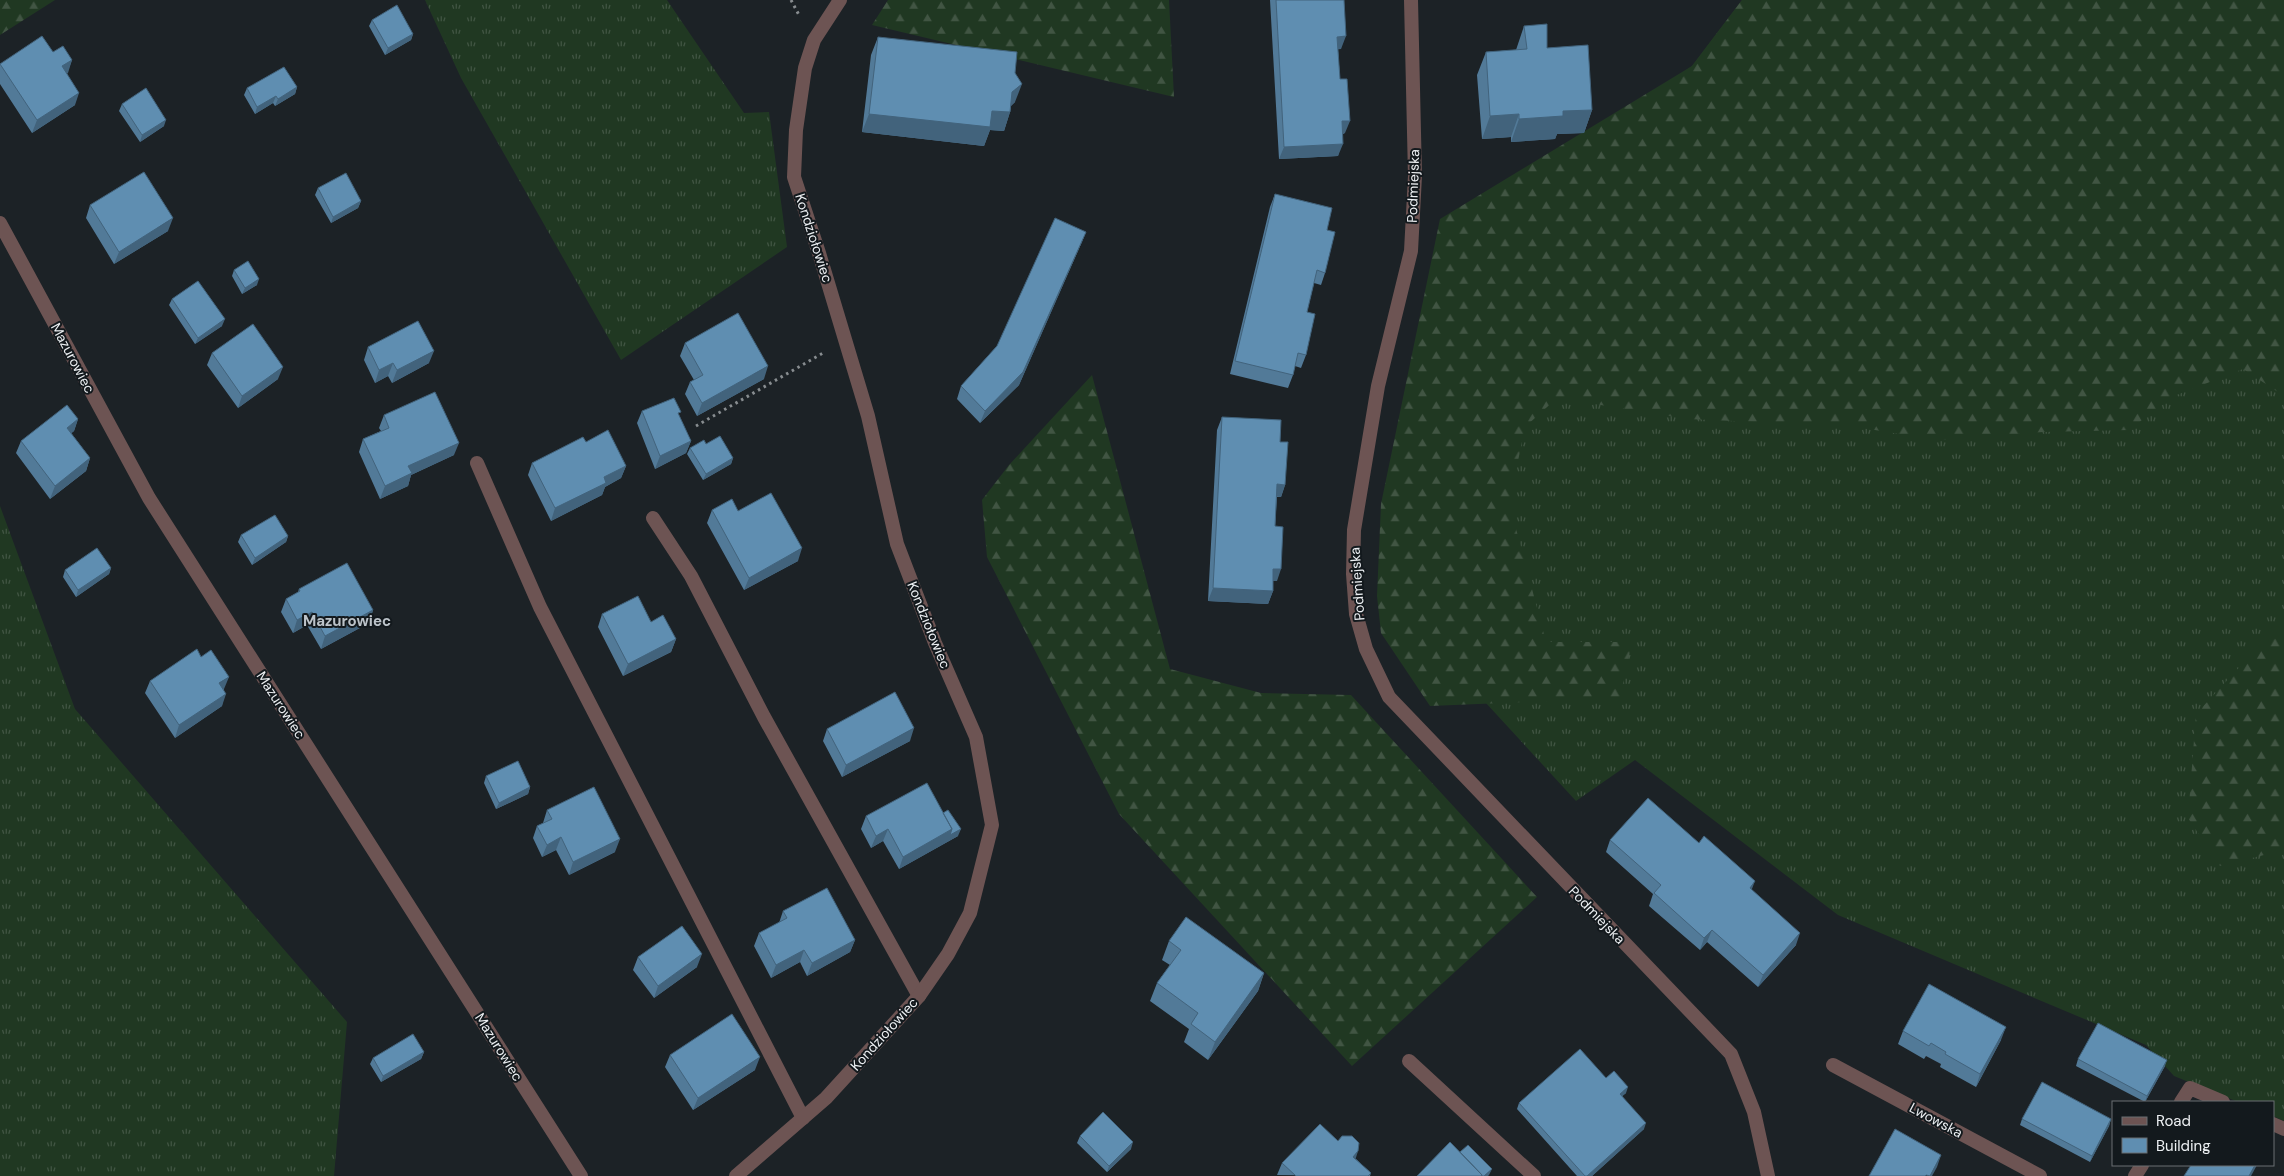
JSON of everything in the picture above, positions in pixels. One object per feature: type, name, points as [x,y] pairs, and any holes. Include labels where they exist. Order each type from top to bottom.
[{"type":"street","name":"Kondziołowiec","points":[[736,1176],[826,1098],[919,996],[948,954],[970,913],[992,825],[976,737],[935,642],[897,544],[868,416],[794,177],[796,130],[805,68],[814,40],[840,0]]},
{"type":"street","name":"Podmiejska","points":[[1411,0],[1415,176],[1411,251],[1378,386],[1354,530],[1356,614],[1366,649],[1390,697],[1731,1054],[1754,1112],[1768,1176]]},
{"type":"street","name":"Mazurowiec","points":[[0,223],[149,498],[581,1176]]},
{"type":"street","points":[[477,463],[540,608],[803,1118]]},
{"type":"street","points":[[653,518],[691,576],[764,717],[919,996]]},
{"type":"street","points":[[1409,1061],[1534,1176]]},
{"type":"street","name":"Lwowska","points":[[1833,1065],[2040,1176]]},
{"type":"street","points":[[2182,1101],[2190,1088],[2221,1101]]},
{"type":"path","points":[[696,426],[846,340]]},
{"type":"green space","points":[[0,0],[55,0],[0,35]]},
{"type":"green space","points":[[425,0],[667,0],[744,113],[769,112],[787,247],[621,360],[461,78]]},
{"type":"green space","points":[[888,0],[1169,0],[1174,97],[872,25]]},
{"type":"green space","points":[[1742,0],[2284,0],[2284,1121],[2274,1116],[2274,1101],[2236,1101],[2174,1076],[2146,1045],[1838,915],[1635,760],[1576,801],[1462,677],[1488,208],[1692,66]]},
{"type":"green space","points":[[1742,0],[2284,0],[2284,396],[2243,369],[2174,396],[2129,430],[2043,432],[1937,440],[1850,426],[1688,419],[1557,398],[1525,427],[1512,490],[1514,521],[1546,642],[1632,642],[1620,698],[1430,706],[1381,633],[1377,596],[1381,504],[1440,219],[1692,66]]},
{"type":"green space","points":[[1092,375],[1170,669],[1261,693],[1351,695],[1537,897],[1352,1066],[1119,814],[987,557],[982,500],[1009,465]]},
{"type":"green space","points":[[0,506],[75,709],[347,1022],[334,1176],[0,1176]]},
{"type":"green space","points":[[2284,619],[2284,850],[2220,866],[2188,818],[2196,714]]},
{"type":"building","points":[[1276,0],[1344,0],[1346,36],[1337,37],[1340,79],[1347,79],[1350,121],[1342,121],[1343,144],[1284,147]]},
{"type":"building","points":[[397,5],[413,34],[388,48],[372,20]]},
{"type":"building","points":[[1547,24],[1547,48],[1588,45],[1592,110],[1563,111],[1563,116],[1519,119],[1519,114],[1490,116],[1486,52],[1527,49],[1524,26]]},
{"type":"building","points":[[42,36],[53,52],[63,46],[72,60],[62,66],[79,93],[37,120],[0,64]]},
{"type":"building","points":[[878,37],[1017,52],[1015,73],[1022,84],[1012,92],[1010,112],[992,111],[990,127],[869,114]]},
{"type":"building","points":[[284,67],[297,87],[278,99],[276,96],[257,107],[247,88]]},
{"type":"building","points":[[146,88],[166,120],[142,135],[122,104]]},
{"type":"building","points":[[144,172],[173,218],[119,252],[90,205]]},
{"type":"building","points":[[346,173],[361,201],[333,217],[318,188]]},
{"type":"building","points":[[1275,194],[1332,208],[1327,230],[1335,232],[1325,273],[1317,270],[1307,312],[1315,314],[1306,355],[1298,353],[1293,375],[1235,361]]},
{"type":"building","points":[[1055,218],[1086,232],[1023,372],[985,411],[961,386],[997,346]]},
{"type":"building","points":[[248,261],[259,279],[245,288],[234,270]]},
{"type":"building","points":[[198,281],[225,319],[198,338],[172,299]]},
{"type":"building","points":[[738,313],[768,366],[702,403],[690,382],[703,375],[685,343]]},
{"type":"building","points":[[418,321],[434,351],[397,370],[393,363],[379,370],[368,347]]},
{"type":"building","points":[[253,324],[283,367],[242,396],[212,353]]},
{"type":"building","points":[[435,392],[459,443],[408,466],[412,473],[385,486],[363,439],[389,428],[384,415]]},
{"type":"building","points":[[674,398],[681,412],[678,413],[691,441],[660,456],[642,411]]},
{"type":"building","points":[[67,405],[78,419],[67,428],[90,458],[55,486],[21,441]]},
{"type":"building","points":[[1222,417],[1281,420],[1280,442],[1288,442],[1285,485],[1277,484],[1275,526],[1283,527],[1281,569],[1273,569],[1273,591],[1213,588]]},
{"type":"building","points":[[608,430],[626,466],[604,477],[606,483],[555,508],[532,463],[583,437],[586,442]]},
{"type":"building","points":[[720,436],[733,458],[706,474],[690,448],[704,440],[706,444]]},
{"type":"building","points":[[771,493],[802,548],[749,578],[712,510],[732,499],[738,511]]},
{"type":"building","points":[[275,515],[288,536],[255,558],[241,535]]},
{"type":"building","points":[[97,548],[111,568],[78,590],[65,570]]},
{"type":"building","points":[[347,563],[373,610],[325,636],[312,612],[297,620],[286,599],[300,591],[299,589]]},
{"type":"building","points":[[638,596],[651,622],[663,615],[676,639],[628,664],[602,614]]},
{"type":"building","points":[[197,649],[201,657],[211,650],[229,677],[219,683],[226,694],[179,725],[150,681]]},
{"type":"building","points":[[895,692],[914,728],[846,765],[827,729]]},
{"type":"building","points":[[518,761],[530,787],[499,803],[486,776]]},
{"type":"building","points":[[927,783],[952,829],[903,857],[888,829],[876,836],[866,816]]},
{"type":"building","points":[[594,787],[620,839],[573,862],[561,837],[547,845],[537,826],[552,819],[547,810]]},
{"type":"building","points":[[1648,798],[1699,843],[1704,836],[1755,881],[1750,888],[1800,933],[1763,975],[1712,930],[1704,938],[1654,893],[1661,885],[1610,840]]},
{"type":"building","points":[[948,810],[961,829],[950,835],[952,829],[943,813]]},
{"type":"building","points":[[827,888],[855,940],[812,963],[804,950],[776,965],[759,933],[787,918],[783,911]]},
{"type":"building","points":[[1186,917],[1264,973],[1215,1042],[1191,1024],[1198,1013],[1157,983],[1181,950],[1169,941]]},
{"type":"building","points":[[682,926],[702,954],[658,986],[638,957]]},
{"type":"building","points":[[1929,984],[2006,1027],[1980,1074],[1945,1054],[1946,1052],[1931,1043],[1929,1046],[1903,1031]]},
{"type":"building","points":[[732,1014],[760,1057],[698,1098],[670,1055]]},
{"type":"building","points":[[2098,1023],[2167,1060],[2147,1096],[2078,1059]]},
{"type":"building","points":[[413,1034],[424,1052],[383,1076],[373,1058]]},
{"type":"building","points":[[1580,1049],[1606,1078],[1614,1071],[1628,1087],[1620,1094],[1646,1123],[1587,1176],[1519,1103]]},
{"type":"building","points":[[2042,1082],[2111,1119],[2092,1156],[2022,1119]]},
{"type":"building","points":[[1103,1112],[1133,1142],[1109,1166],[1080,1136]]},
{"type":"building","points":[[1320,1124],[1338,1141],[1342,1136],[1352,1136],[1359,1143],[1358,1151],[1353,1157],[1371,1173],[1368,1176],[1296,1176],[1282,1163]]},
{"type":"building","points":[[1895,1129],[1941,1155],[1930,1176],[1869,1176]]},
{"type":"building","points":[[1450,1142],[1482,1175],[1417,1176]]},
{"type":"building","points":[[1468,1145],[1492,1169],[1484,1176],[1460,1152]]},
{"type":"building","points":[[2190,1166],[2254,1166],[2249,1176],[2184,1176]]},
{"type":"district","name":"Mazurowiec","points":[[347,621]]}]
